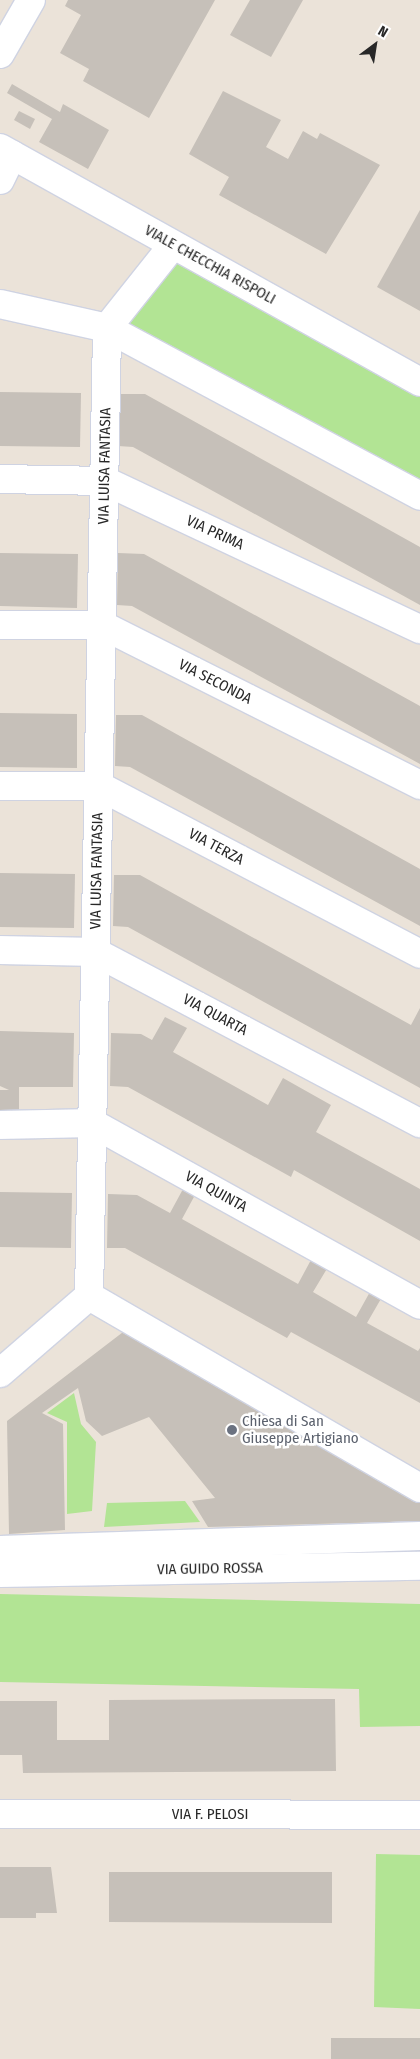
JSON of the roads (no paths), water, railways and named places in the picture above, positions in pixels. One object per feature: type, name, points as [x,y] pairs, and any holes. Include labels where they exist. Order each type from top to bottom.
[{"type":"street","points":[[0,54],[31,0]]},
{"type":"street","points":[[0,180],[6,152]]},
{"type":"street","name":"VIALE CHECCHIA RISPOLI","points":[[6,152],[420,382]]},
{"type":"street","points":[[107,328],[173,245]]},
{"type":"street","points":[[0,304],[107,328],[420,496]]},
{"type":"street","name":"VIA LUISA FANTASIA","points":[[89,1296],[107,328]]},
{"type":"street","name":"VIA PRIMA","points":[[0,479],[105,480],[420,630]]},
{"type":"street","name":"VIA SECONDA","points":[[0,625],[102,624],[420,785]]},
{"type":"street","name":"VIA TERZA","points":[[0,786],[99,786],[420,954]]},
{"type":"street","name":"VIA QUARTA","points":[[0,950],[95,952],[420,1123]]},
{"type":"street","points":[[0,1125],[92,1123]]},
{"type":"street","name":"VIA QUINTA","points":[[92,1123],[420,1305]]},
{"type":"street","points":[[0,1372],[89,1296],[420,1488]]},
{"type":"street","points":[[0,1550],[420,1536]]},
{"type":"street","name":"VIA GUIDO ROSSA","points":[[0,1573],[420,1566]]},
{"type":"street","name":"VIA F. PELOSI","points":[[0,1814],[420,1816]]},
{"type":"place","name":"Chiesa di San Giuseppe Artigiano","points":[[232,1430]]}]
